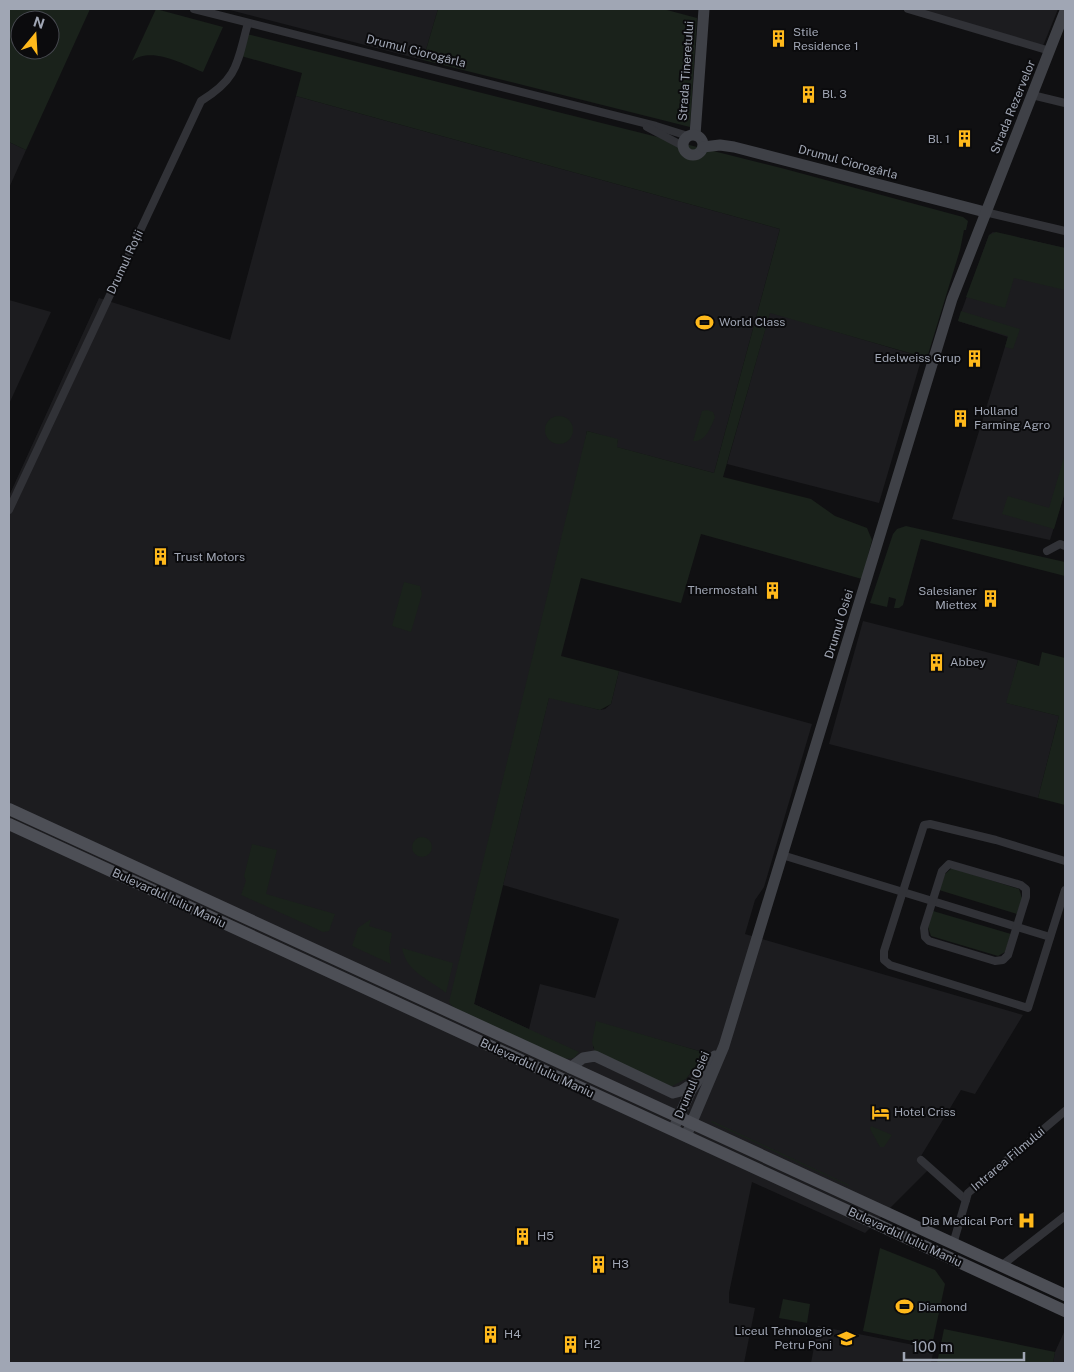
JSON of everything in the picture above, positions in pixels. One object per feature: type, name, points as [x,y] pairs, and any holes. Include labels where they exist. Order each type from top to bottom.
[{"type":"main road","name":"Bulevardul Iuliu Maniu","points":[[9,808],[1065,1295]]},
{"type":"main road","name":"Bulevardul Iuliu Maniu","points":[[9,824],[1065,1310]]},
{"type":"main road","points":[[131,880],[148,881],[158,878]]},
{"type":"main road","points":[[335,974],[339,961]]},
{"type":"main road","points":[[886,1228],[892,1215]]},
{"type":"street","name":"Drumul Ciorogârla","points":[[194,9],[632,121],[689,139],[686,152],[692,154],[698,153],[703,147],[720,145],[734,147],[985,212]]},
{"type":"street","name":"Strada Tineretului","points":[[689,139],[704,9]]},
{"type":"street","points":[[908,9],[1050,51]]},
{"type":"street","name":"Strada Rezervelor","points":[[985,212],[1065,11]]},
{"type":"street","name":"Drumul Roții","points":[[9,510],[201,101],[224,86],[236,67],[248,23]]},
{"type":"street","points":[[1032,95],[1065,103]]},
{"type":"street","points":[[689,139],[701,138],[703,147]]},
{"type":"street","points":[[985,212],[1065,231]]},
{"type":"street","name":"Drumul Osiei","points":[[686,1136],[724,1046],[952,298],[985,212]]},
{"type":"street","points":[[979,228],[990,220],[1003,217]]},
{"type":"street","points":[[1047,551],[1060,544],[1065,546]]},
{"type":"street","points":[[1065,861],[996,840],[927,824],[921,827],[884,951],[887,963],[1028,1008],[1065,890]]},
{"type":"street","points":[[782,854],[1050,937]]},
{"type":"street","points":[[952,864],[1024,887],[1026,893],[1005,958],[998,961],[927,939],[924,931],[933,901],[944,867],[952,864]]},
{"type":"street","name":"Drumul Osiei","points":[[673,1130],[698,1080],[724,1046]]},
{"type":"street","points":[[570,1068],[583,1058],[595,1056],[673,1093],[681,1091],[698,1080]]},
{"type":"street","name":"Intrarea Filmului","points":[[954,1244],[968,1192],[1065,1111]]},
{"type":"street","points":[[921,1160],[966,1200]]},
{"type":"street","points":[[1001,1266],[1065,1216]]},
{"type":"shaded area","points":[[9,9],[90,9],[26,150],[9,142]]},
{"type":"shaded area","points":[[156,9],[223,27],[203,72],[177,61],[158,56],[148,55],[132,61]]},
{"type":"shaded area","points":[[226,9],[438,9],[423,60]]},
{"type":"shaded area","points":[[438,9],[663,9],[697,18],[690,127],[423,60]]},
{"type":"shaded area","points":[[918,9],[1058,9],[1043,46]]},
{"type":"shaded area","points":[[247,34],[785,169],[963,217],[968,221],[927,358],[770,313],[723,477],[811,499],[835,516],[867,528],[872,540],[862,579],[701,534],[681,603],[581,578],[561,656],[619,671],[611,704],[600,710],[549,698],[474,1004],[579,1052],[574,1058],[565,1059],[453,1007],[449,1002],[587,431],[618,439],[617,447],[714,473],[780,229],[296,96],[302,73],[241,56]]},
{"type":"shaded area","points":[[296,96],[780,229],[714,473],[616,447],[618,440],[587,431],[474,1004],[529,1029],[540,984],[595,998],[619,919],[503,885],[549,697],[600,710],[605,709],[611,704],[619,671],[812,724],[764,887],[755,900],[745,934],[1023,1015],[975,1094],[961,1090],[921,1156],[932,1166],[865,1233],[752,1182],[729,1293],[729,1303],[755,1308],[744,1363],[9,1363],[9,496],[99,298],[230,340]],"holes":[[[596,1022],[706,1053],[686,1079],[673,1084],[593,1048]]]},
{"type":"shaded area","points":[[9,142],[26,150],[9,188]]},
{"type":"shaded area","points":[[993,232],[1065,248],[1065,492],[1050,540],[952,519],[1008,337],[958,321],[989,235]]},
{"type":"shaded area","points":[[996,232],[1065,248],[1065,290],[1014,278],[1005,308],[966,297],[989,235]]},
{"type":"shaded area","points":[[9,300],[51,312],[9,404]]},
{"type":"shaded area","points":[[961,311],[1020,329],[1013,349],[1005,347],[1008,336],[958,321]]},
{"type":"shaded area","points":[[770,312],[922,357],[879,503],[727,464]]},
{"type":"shaded area","points":[[702,411],[713,412],[715,417],[712,425],[705,436],[698,441],[693,441]]},
{"type":"shaded area","points":[[559,416],[569,420],[573,430],[569,440],[559,444],[549,440],[545,430],[549,420]]},
{"type":"shaded area","points":[[1065,454],[1065,492],[1054,529],[1002,514],[1008,496],[1049,508]]},
{"type":"shaded area","points":[[906,526],[1065,562],[1065,576],[921,539],[903,605],[899,608],[894,608],[896,599],[889,597],[887,607],[870,603],[893,534],[897,529]]},
{"type":"shaded area","points":[[404,582],[420,586],[422,594],[411,632],[392,626]]},
{"type":"shaded area","points":[[863,621],[1018,660],[1007,703],[1059,716],[1038,798],[829,744]]},
{"type":"shaded area","points":[[1042,652],[1065,658],[1065,805],[1038,798],[1059,716],[1006,703],[1018,660],[1039,666]]},
{"type":"shaded area","points":[[422,837],[429,840],[432,847],[429,854],[422,857],[415,854],[412,847],[415,840]]},
{"type":"shaded area","points":[[252,844],[277,850],[266,894],[335,914],[329,931],[323,932],[241,895],[246,881],[244,876]]},
{"type":"shaded area","points":[[952,868],[1019,889],[1022,898],[1017,914],[939,890],[945,874]]},
{"type":"shaded area","points":[[933,911],[1011,934],[1005,952],[998,956],[931,936],[928,927]]},
{"type":"shaded area","points":[[371,919],[369,926],[392,933],[389,948],[391,964],[352,946],[358,928]]},
{"type":"shaded area","points":[[402,948],[453,963],[446,993],[413,969],[408,963]]},
{"type":"shaded area","points":[[596,1021],[706,1053],[686,1079],[670,1087],[595,1052],[592,1042]]},
{"type":"shaded area","points":[[711,1122],[849,1185],[849,1186]]},
{"type":"shaded area","points":[[871,1126],[892,1135],[884,1147],[880,1147],[870,1129]]},
{"type":"shaded area","name":"Diamond","points":[[880,1248],[935,1270],[945,1284],[932,1345],[863,1331]]},
{"type":"shaded area","points":[[783,1299],[810,1304],[807,1323],[779,1318]]},
{"type":"shaded area","name":"Liceul Tehnologic Petru Poni","points":[[818,1326],[934,1349],[931,1363],[811,1363]]},
{"type":"shaded area","points":[[944,1329],[1055,1352],[1053,1363],[937,1363]]},
{"type":"shaded area","points":[[1065,1330],[1065,1363],[1053,1363],[1055,1352]]},
{"type":"place","name":"Stile Residence 1","points":[[779,39]]},
{"type":"place","name":"Bl. 3","points":[[808,94]]},
{"type":"place","name":"Bl. 1","points":[[964,139]]},
{"type":"place","name":"World Class","points":[[705,322]]},
{"type":"place","name":"Edelweiss Grup","points":[[975,358]]},
{"type":"place","name":"Holland Farming Agro","points":[[960,418]]},
{"type":"place","name":"Trust Motors","points":[[160,557]]},
{"type":"place","name":"Thermostahl","points":[[772,590]]},
{"type":"place","name":"Salesianer Miettex","points":[[991,598]]},
{"type":"place","name":"Abbey","points":[[936,662]]},
{"type":"place","name":"Hotel Criss","points":[[880,1112]]},
{"type":"place","name":"Dia Medical Port","points":[[1027,1221]]},
{"type":"place","name":"H5","points":[[523,1236]]},
{"type":"place","name":"H3","points":[[598,1264]]},
{"type":"place","name":"Diamond","points":[[904,1307]]},
{"type":"place","name":"H4","points":[[490,1334]]},
{"type":"place","name":"Liceul Tehnologic Petru Poni","points":[[846,1338]]},
{"type":"place","name":"H2","points":[[570,1344]]}]
